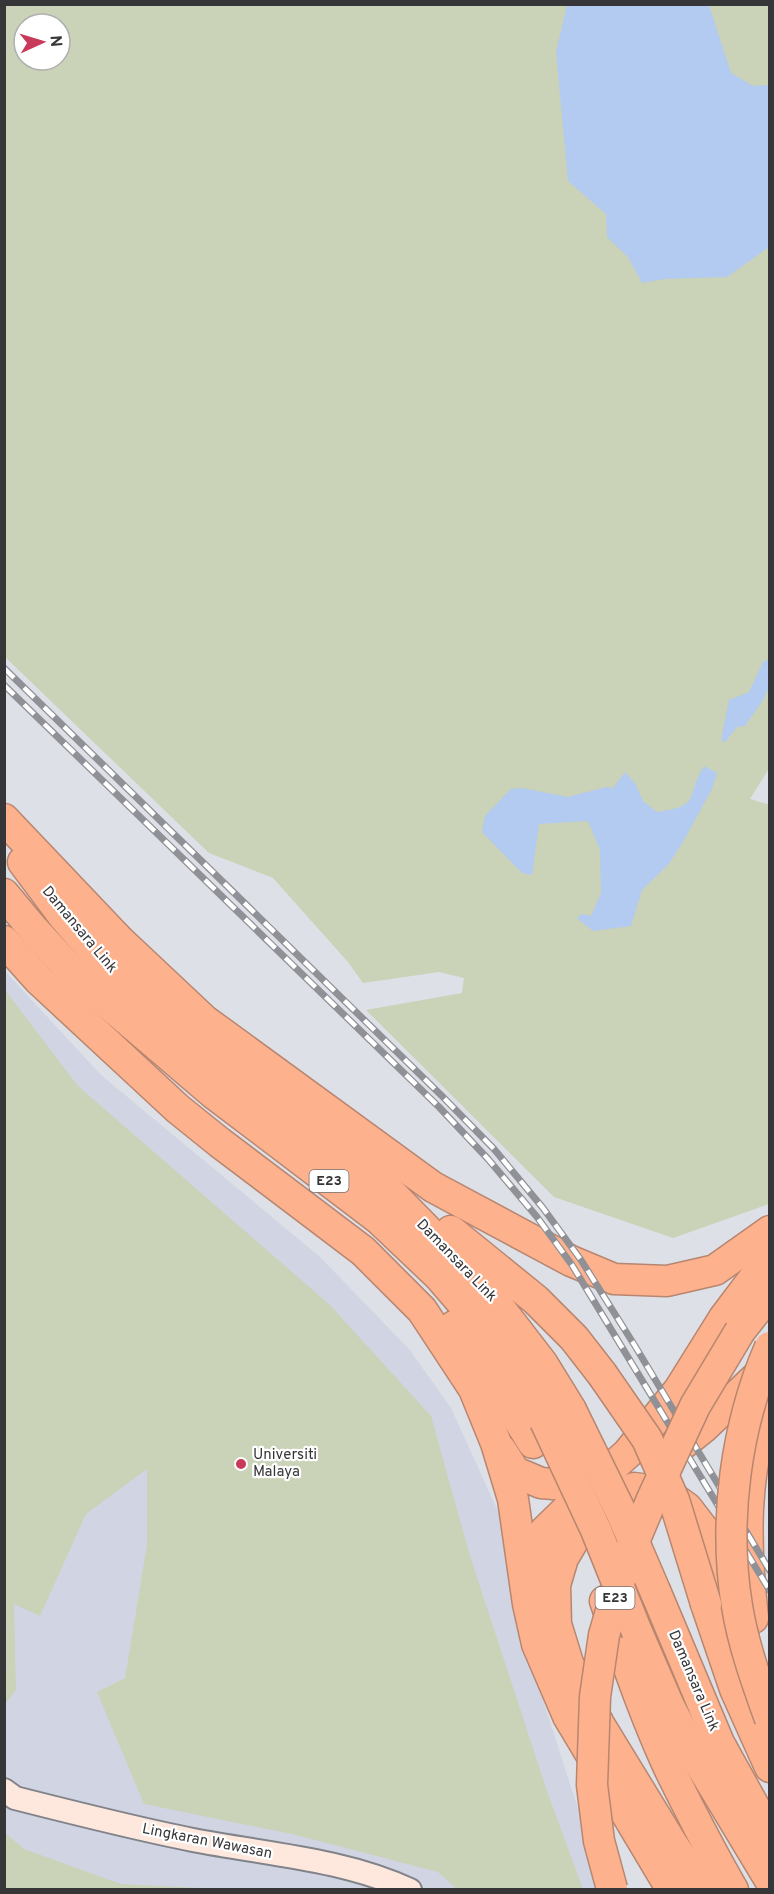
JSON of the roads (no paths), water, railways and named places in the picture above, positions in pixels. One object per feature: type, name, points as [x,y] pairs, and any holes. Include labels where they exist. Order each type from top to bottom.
[{"type":"highway","points":[[4,819],[120,941],[204,1020],[433,1187],[571,1261],[614,1279],[667,1281],[715,1270],[770,1231]]},
{"type":"highway","name":"Damansara Link","points":[[4,838],[64,917],[107,967],[224,1069],[386,1188],[485,1289],[542,1363],[550,1424],[669,1706],[694,1754],[770,1880]]},
{"type":"highway","name":"Damansara Link","points":[[4,894],[77,977],[213,1093],[379,1219],[439,1276],[476,1319],[550,1424],[622,1514],[719,1743],[770,1835]]},
{"type":"highway","points":[[4,941],[39,980],[178,1108],[217,1141],[363,1251],[422,1310],[474,1389],[496,1443],[513,1499],[528,1604],[537,1644],[568,1716],[672,1890]]},
{"type":"highway","points":[[77,977],[107,1018],[168,1078],[231,1131],[334,1210],[395,1262],[448,1319],[486,1368],[550,1424],[570,1521],[605,1602],[669,1767],[733,1890]]},
{"type":"highway","points":[[156,1087],[231,1131]]},
{"type":"highway","points":[[386,1188],[441,1223],[536,1300],[574,1338],[647,1439],[674,1500],[735,1689],[770,1767]]},
{"type":"highway","points":[[537,1644],[530,1585],[532,1563],[544,1532],[628,1453],[679,1390],[724,1318],[770,1257]]},
{"type":"highway","name":"E23","points":[[613,1890],[599,1840],[592,1785],[596,1697],[604,1635],[625,1563],[695,1406],[740,1331],[770,1293]]},
{"type":"highway","points":[[724,1318],[716,1345],[720,1360],[731,1369],[742,1371],[769,1366]]},
{"type":"highway","points":[[770,1347],[758,1373],[744,1428],[735,1481],[731,1543],[737,1606],[754,1673],[770,1719]]},
{"type":"highway","points":[[496,1443],[515,1472],[541,1483],[590,1487],[614,1476],[665,1459],[704,1427],[769,1366]]},
{"type":"highway","points":[[770,1402],[753,1460],[746,1518],[754,1628],[770,1673]]},
{"type":"highway","points":[[703,1890],[599,1724],[568,1663],[556,1624],[555,1585],[563,1558],[576,1536],[614,1498],[634,1488],[665,1492],[687,1508],[706,1534],[770,1710]]},
{"type":"street","name":"Lingkaran Wawasan","points":[[4,1790],[15,1798],[108,1822],[384,1877],[410,1890]]},
{"type":"water","points":[[567,5],[709,5],[731,73],[753,86],[769,85],[769,247],[727,277],[664,279],[642,283],[628,257],[607,237],[606,214],[568,181],[556,52]]},
{"type":"water","points":[[769,659],[769,687],[763,700],[745,726],[737,727],[725,742],[721,740],[729,700],[749,692],[763,662]]},
{"type":"water","points":[[704,766],[717,773],[712,789],[669,864],[642,890],[631,926],[593,931],[577,918],[582,914],[591,916],[601,893],[600,850],[588,821],[539,824],[532,875],[522,873],[482,832],[485,816],[511,789],[522,788],[568,797],[606,787],[613,788],[625,772],[635,783],[643,801],[657,812],[671,810],[687,803]]},
{"type":"railway","points":[[4,668],[494,1149],[543,1208],[581,1260],[770,1571]]},
{"type":"railway","points":[[4,685],[439,1107],[488,1159],[537,1217],[572,1265],[770,1591]]},
{"type":"place","name":"Universiti Malaya","points":[[241,1464]]}]
